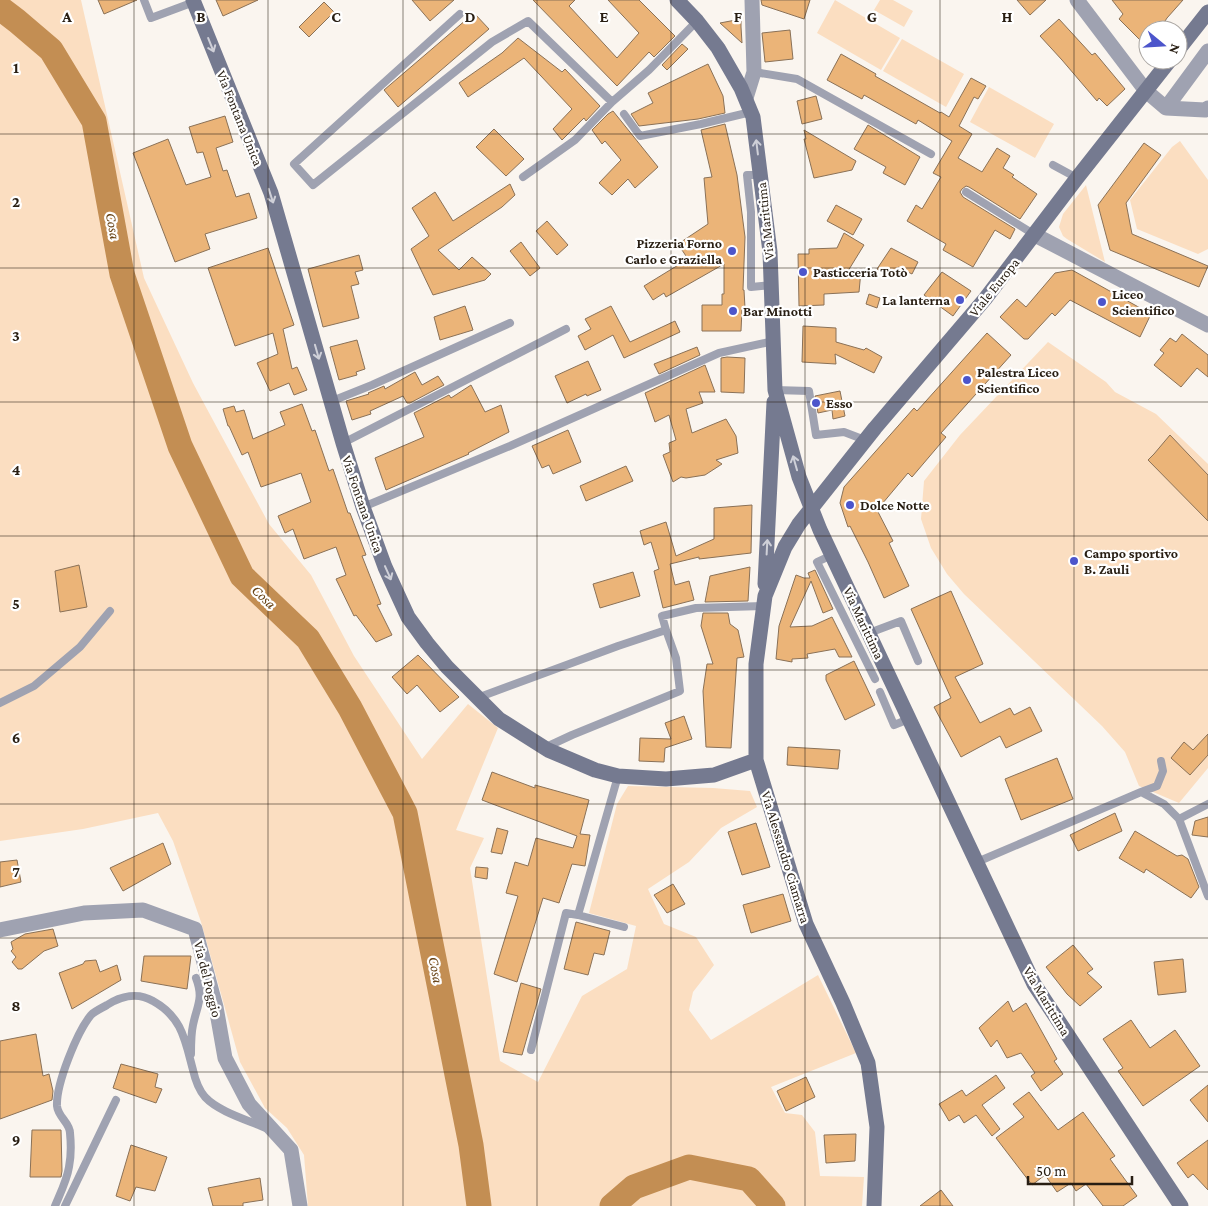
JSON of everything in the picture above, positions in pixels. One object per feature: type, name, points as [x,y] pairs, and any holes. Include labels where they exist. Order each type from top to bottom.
[{"type":"main road","name":"Via Marittima","points":[[677,0],[697,21],[718,48],[746,98],[751,112],[760,175],[758,212],[768,242],[775,390],[799,477],[812,509],[868,642],[909,719],[1034,984],[1176,1204]]},
{"type":"main road","name":"Via Fontana Unica","points":[[193,1],[271,193],[363,507],[385,567],[408,617],[447,667],[499,719],[544,748],[595,770],[618,776],[666,779],[714,775],[756,760]]},
{"type":"main road","points":[[1188,37],[1208,12]]},
{"type":"main road","name":"Viale Europa","points":[[812,509],[865,440],[985,299],[1162,70]]},
{"type":"main road","points":[[764,601],[775,390]]},
{"type":"main road","name":"Via Alessandro Ciamarra","points":[[812,509],[799,524],[785,547],[764,601],[756,664],[756,760],[806,924],[868,1063],[877,1127],[874,1206]]},
{"type":"street","points":[[746,98],[754,72],[752,0]]},
{"type":"street","points":[[1079,0],[1146,91],[1166,108],[1206,110],[1208,108]]},
{"type":"street","points":[[1166,108],[1205,60]]},
{"type":"street","points":[[1035,235],[1208,325]]},
{"type":"street","name":"Via del Poggio","points":[[0,930],[84,913],[143,910],[195,929],[216,1007],[225,1058],[249,1104],[291,1150],[300,1206]]},
{"type":"lane","points":[[144,0],[151,18],[193,1]]},
{"type":"lane","points":[[460,14],[294,164],[313,185],[492,42],[528,21],[612,102]]},
{"type":"lane","points":[[523,176],[576,140],[612,102],[648,70],[697,21]]},
{"type":"lane","points":[[754,72],[796,79],[931,154]]},
{"type":"lane","points":[[624,114],[640,136],[751,112]]},
{"type":"lane","points":[[1053,165],[1077,178]]},
{"type":"lane","points":[[966,192],[1035,235]]},
{"type":"lane","points":[[758,212],[751,244],[751,287],[771,285]]},
{"type":"lane","points":[[751,244],[768,242]]},
{"type":"lane","points":[[332,401],[510,323]]},
{"type":"lane","points":[[343,443],[566,329]]},
{"type":"lane","points":[[363,507],[510,446],[719,352],[774,341]]},
{"type":"lane","points":[[775,390],[809,391],[816,435],[844,432],[865,440]]},
{"type":"lane","points":[[544,748],[680,691],[676,658],[662,616],[696,608],[764,601]]},
{"type":"lane","points":[[0,703],[34,686],[80,647],[110,611]]},
{"type":"lane","points":[[875,679],[868,642],[901,620],[918,661]]},
{"type":"lane","points":[[477,698],[666,630]]},
{"type":"lane","points":[[880,692],[894,725],[909,719]]},
{"type":"lane","points":[[977,862],[1157,786],[1163,771],[1161,761]]},
{"type":"lane","points":[[578,915],[618,776]]},
{"type":"lane","points":[[1141,792],[1164,804],[1179,820],[1208,896]]},
{"type":"lane","points":[[1179,820],[1208,804]]},
{"type":"lane","points":[[531,1050],[566,913],[624,927]]},
{"type":"lane","points":[[190,1059],[193,1026],[201,989],[196,978]]},
{"type":"lane","points":[[55,1206],[69,1167],[70,1130],[57,1107],[65,1068],[81,1028],[92,1013],[128,996],[146,997],[160,1005],[176,1020],[184,1036],[196,1082],[205,1097],[219,1107],[274,1132]]},
{"type":"lane","points":[[66,1206],[116,1100]]},
{"type":"shaded area","points":[[0,0],[81,0],[144,278],[193,383],[269,524],[311,575],[354,656],[422,759],[468,704],[498,728],[456,830],[484,838],[470,868],[500,1061],[538,1082],[582,996],[627,969],[636,926],[589,913],[617,804],[628,786],[750,791],[757,807],[721,828],[689,862],[648,889],[664,924],[696,937],[714,965],[693,992],[689,1010],[711,1040],[818,975],[856,1053],[771,1087],[785,1113],[802,1115],[815,1132],[820,1176],[864,1177],[862,1206],[308,1206],[304,1155],[287,1128],[265,1108],[240,1062],[201,922],[173,841],[158,813],[83,829],[0,841]]},
{"type":"shaded area","points":[[835,0],[900,38],[881,70],[817,33]]},
{"type":"shaded area","points":[[880,0],[893,0],[913,11],[904,27],[874,10]]},
{"type":"shaded area","points":[[902,39],[964,74],[946,107],[883,71]]},
{"type":"shaded area","points":[[989,87],[1054,124],[1035,158],[970,122]]},
{"type":"shaded area","points":[[1180,141],[1208,180],[1208,249],[1198,254],[1137,229],[1130,200],[1172,147]]},
{"type":"shaded area","points":[[1086,185],[1105,262],[1063,236],[1059,227],[1063,214]]},
{"type":"shaded area","name":"Campo sportivo B. Zauli","points":[[1048,342],[1106,382],[1115,392],[1156,414],[1208,464],[1208,768],[1179,803],[1139,786],[1125,752],[1102,726],[964,594],[947,574],[931,548],[921,519],[924,481],[960,435]]},
{"type":"building","points":[[98,0],[137,0],[104,14]]},
{"type":"building","points":[[216,0],[258,0],[223,16]]},
{"type":"building","points":[[412,0],[454,0],[430,21]]},
{"type":"building","points":[[533,0],[575,0],[569,6],[617,58],[639,33],[608,0],[639,0],[675,36],[654,57],[649,52],[617,86]]},
{"type":"building","points":[[761,0],[810,0],[804,19],[762,5]]},
{"type":"building","points":[[1017,0],[1046,0],[1030,15]]},
{"type":"building","points":[[1112,0],[1183,0],[1166,20],[1138,20],[1138,38],[1119,19],[1123,14]]},
{"type":"building","points":[[324,2],[334,12],[309,37],[299,27]]},
{"type":"building","points":[[474,13],[489,29],[398,107],[384,90]]},
{"type":"building","points":[[741,19],[741,27],[742,43],[720,23]]},
{"type":"building","points":[[1059,19],[1092,55],[1095,53],[1125,89],[1107,106],[1099,98],[1097,101],[1040,36]]},
{"type":"building","points":[[790,30],[793,59],[765,62],[762,33]]},
{"type":"building","points":[[518,38],[562,72],[565,69],[600,106],[586,121],[584,118],[562,140],[553,129],[572,109],[524,58],[468,97],[459,83],[502,53]]},
{"type":"building","points":[[682,44],[688,49],[667,70],[662,65]]},
{"type":"building","points":[[841,54],[876,74],[875,76],[949,117],[971,78],[986,86],[978,99],[974,97],[959,126],[972,134],[958,158],[982,172],[997,148],[1010,156],[1003,168],[1014,175],[1012,177],[1037,194],[1020,219],[969,187],[966,186],[962,189],[960,192],[963,197],[1015,229],[1010,239],[995,230],[973,267],[943,250],[946,244],[907,221],[916,205],[922,209],[941,177],[933,173],[952,141],[918,120],[916,124],[864,95],[862,99],[827,80]]},
{"type":"building","points":[[708,64],[723,96],[725,113],[698,119],[639,126],[631,114],[653,103],[648,93]]},
{"type":"building","points":[[816,96],[822,119],[802,124],[797,101]]},
{"type":"building","points":[[613,111],[658,167],[635,188],[628,179],[612,195],[599,183],[621,160],[605,141],[602,144],[592,130]]},
{"type":"building","points":[[225,116],[233,142],[216,148],[223,171],[227,170],[236,197],[249,193],[257,218],[205,234],[210,249],[175,262],[133,153],[168,139],[186,185],[211,177],[203,152],[197,153],[189,127]]},
{"type":"building","points":[[725,124],[737,175],[745,237],[743,290],[745,308],[742,309],[741,331],[702,331],[702,305],[722,305],[724,264],[666,297],[664,293],[653,300],[644,286],[688,259],[678,244],[708,224],[704,178],[712,177],[701,130]]},
{"type":"building","points":[[868,125],[920,157],[905,185],[883,173],[886,167],[854,149]]},
{"type":"building","points":[[494,129],[524,159],[506,176],[476,147]]},
{"type":"building","points":[[804,130],[856,161],[852,170],[814,178],[804,139],[806,139]]},
{"type":"building","points":[[1144,143],[1161,155],[1126,203],[1132,234],[1208,266],[1199,287],[1110,250],[1098,205]]},
{"type":"building","points":[[510,184],[515,195],[502,207],[438,250],[459,270],[472,257],[491,274],[485,280],[433,295],[411,249],[429,236],[412,208],[435,192],[453,221]]},
{"type":"building","points":[[836,205],[862,219],[853,235],[827,221]]},
{"type":"building","points":[[547,221],[568,245],[557,255],[536,231]]},
{"type":"building","points":[[844,233],[864,245],[848,271],[861,271],[859,292],[824,294],[824,305],[799,306],[798,254],[809,254],[809,249],[837,248]]},
{"type":"building","points":[[521,242],[540,268],[530,276],[510,251]]},
{"type":"building","points":[[268,248],[294,325],[283,329],[292,369],[297,367],[307,390],[294,395],[289,383],[270,391],[257,363],[278,354],[273,333],[235,346],[208,268]]},
{"type":"building","points":[[891,248],[918,262],[912,274],[898,267],[892,278],[877,269]]},
{"type":"building","points":[[359,255],[363,270],[355,272],[359,284],[351,286],[359,318],[323,327],[308,269]]},
{"type":"building","name":"Liceo Scientifico","points":[[1072,270],[1151,314],[1140,337],[1070,300],[1055,316],[1052,313],[1028,339],[1024,339],[1000,317],[1017,299],[1026,307],[1055,273]]},
{"type":"building","points":[[942,272],[971,291],[953,316],[924,295]]},
{"type":"building","points":[[869,294],[880,298],[877,308],[866,304]]},
{"type":"building","points":[[465,306],[473,330],[440,340],[434,317]]},
{"type":"building","points":[[611,306],[630,342],[675,321],[680,332],[624,358],[613,335],[585,350],[578,336],[591,329],[585,319]]},
{"type":"building","points":[[803,326],[836,328],[836,342],[864,350],[866,348],[882,357],[874,373],[835,354],[836,364],[802,362]]},
{"type":"building","points":[[987,333],[1011,355],[941,433],[946,437],[912,477],[908,473],[877,510],[893,541],[889,543],[909,586],[884,598],[850,526],[848,527],[840,503],[844,487],[914,408],[917,411]]},
{"type":"building","points":[[1182,334],[1208,355],[1208,377],[1197,368],[1181,387],[1154,365],[1164,353],[1160,350],[1170,338],[1176,342]]},
{"type":"building","points":[[357,340],[365,369],[356,372],[357,375],[339,380],[330,347]]},
{"type":"building","points":[[697,347],[700,355],[659,374],[654,364]]},
{"type":"building","points":[[721,358],[745,358],[744,393],[721,392]]},
{"type":"building","points":[[588,361],[601,390],[587,396],[586,394],[567,403],[555,376]]},
{"type":"building","points":[[705,365],[715,392],[699,392],[703,403],[686,409],[692,433],[726,419],[736,436],[738,453],[716,460],[722,464],[705,475],[681,477],[673,482],[663,455],[670,452],[669,443],[676,440],[669,415],[655,422],[645,393]]},
{"type":"building","points":[[415,372],[422,385],[438,376],[444,385],[410,403],[407,403],[403,396],[370,411],[371,414],[352,420],[346,401],[369,394],[384,386],[385,389]]},
{"type":"building","points":[[471,385],[485,412],[501,405],[509,432],[469,454],[386,490],[375,458],[424,437],[414,413],[449,395],[451,398]]},
{"type":"building","points":[[840,391],[845,416],[833,419],[832,410],[818,413],[815,396]]},
{"type":"building","points":[[302,404],[312,431],[315,430],[329,471],[333,469],[348,513],[350,513],[366,555],[362,556],[381,604],[377,605],[392,635],[376,642],[356,615],[354,616],[336,579],[346,575],[336,547],[304,559],[293,529],[285,533],[278,516],[311,502],[301,473],[261,487],[248,452],[242,455],[228,426],[223,409],[234,406],[236,412],[244,410],[253,439],[285,425],[280,412]]},
{"type":"building","points":[[568,430],[581,462],[553,474],[549,465],[542,468],[532,446]]},
{"type":"building","points":[[1170,435],[1208,475],[1208,521],[1148,460]]},
{"type":"building","points":[[626,466],[633,481],[586,501],[580,486]]},
{"type":"building","points":[[752,505],[751,553],[699,559],[699,557],[670,564],[675,585],[689,581],[694,600],[663,608],[654,571],[659,569],[651,542],[644,545],[640,531],[666,522],[676,556],[714,539],[714,508]]},
{"type":"building","points":[[79,565],[87,607],[60,612],[55,571]]},
{"type":"building","points":[[750,567],[748,601],[705,602],[710,576]]},
{"type":"building","points":[[815,570],[833,609],[823,613],[811,581],[790,627],[812,626],[832,617],[852,657],[839,657],[835,649],[807,654],[808,658],[792,659],[792,662],[776,659],[779,626],[796,575],[810,578],[808,573]]},
{"type":"building","points":[[633,572],[640,596],[600,608],[593,584]]},
{"type":"building","points":[[951,591],[983,664],[955,677],[980,723],[1010,708],[1014,715],[1030,707],[1042,731],[1006,748],[1000,736],[961,757],[934,707],[951,698],[911,609]]},
{"type":"building","points":[[703,613],[728,613],[730,624],[738,630],[744,657],[737,658],[731,748],[706,747],[703,691],[707,664],[713,664],[701,626]]},
{"type":"building","points":[[418,655],[459,697],[440,712],[417,685],[407,694],[392,677]]},
{"type":"building","points":[[854,661],[875,705],[845,720],[826,680],[826,675]]},
{"type":"building","points":[[684,716],[692,739],[665,748],[664,762],[639,761],[640,738],[671,739],[665,723]]},
{"type":"building","points":[[1208,734],[1208,755],[1190,775],[1171,758],[1184,742],[1193,750]]},
{"type":"building","points":[[788,747],[840,750],[838,769],[787,765]]},
{"type":"building","points":[[1057,758],[1073,799],[1021,820],[1005,779]]},
{"type":"building","points":[[492,772],[535,788],[535,785],[589,800],[580,834],[590,835],[585,866],[572,864],[559,903],[543,898],[517,982],[494,974],[518,896],[506,893],[515,862],[528,866],[536,838],[573,848],[577,836],[482,800]]},
{"type":"building","points":[[1115,813],[1122,831],[1078,851],[1070,835]]},
{"type":"building","points":[[1208,817],[1208,837],[1192,835],[1195,821]]},
{"type":"building","points":[[756,823],[770,867],[742,875],[728,832]]},
{"type":"building","points":[[497,828],[508,831],[502,854],[491,852]]},
{"type":"building","points":[[1135,831],[1177,856],[1182,855],[1188,859],[1199,887],[1191,898],[1146,869],[1144,873],[1119,858]]},
{"type":"building","points":[[163,843],[171,864],[123,891],[110,868]]},
{"type":"building","points":[[17,860],[21,882],[0,887],[0,862]]},
{"type":"building","points":[[476,867],[488,868],[487,879],[475,877]]},
{"type":"building","points":[[673,884],[685,904],[667,913],[654,895]]},
{"type":"building","points":[[783,894],[791,921],[751,933],[743,905]]},
{"type":"building","points":[[576,922],[610,931],[604,955],[594,953],[588,975],[564,969]]},
{"type":"building","points":[[53,929],[58,946],[44,951],[22,969],[18,969],[12,962],[16,957],[11,951],[13,949],[11,942],[25,934]]},
{"type":"building","points":[[1073,945],[1093,969],[1087,973],[1102,987],[1080,1006],[1067,994],[1046,967]]},
{"type":"building","points":[[144,956],[191,956],[187,989],[141,981]]},
{"type":"building","points":[[1183,959],[1186,992],[1158,995],[1154,962]]},
{"type":"building","points":[[96,960],[100,972],[117,965],[121,980],[72,1009],[59,973],[83,964],[85,961]]},
{"type":"building","points":[[521,983],[541,989],[522,1055],[503,1052]]},
{"type":"building","points":[[1008,1001],[1013,1012],[1026,1003],[1057,1059],[1054,1061],[1063,1074],[1041,1091],[1031,1076],[1035,1073],[1021,1053],[1007,1058],[997,1040],[991,1047],[979,1028]]},
{"type":"building","points":[[1131,1020],[1150,1048],[1175,1030],[1200,1066],[1143,1106],[1118,1071],[1123,1068],[1103,1039]]},
{"type":"building","points":[[36,1034],[43,1076],[49,1074],[53,1091],[52,1100],[0,1119],[0,1041]]},
{"type":"building","points":[[121,1064],[158,1074],[155,1087],[162,1089],[156,1103],[113,1088]]},
{"type":"building","points":[[996,1075],[1005,1088],[982,1105],[1000,1129],[992,1136],[976,1115],[964,1123],[959,1115],[949,1121],[939,1104],[962,1090],[966,1096]]},
{"type":"building","points":[[806,1077],[815,1097],[786,1111],[777,1091]]},
{"type":"building","points":[[1208,1085],[1208,1122],[1190,1100]]},
{"type":"building","points":[[1029,1092],[1058,1130],[1083,1112],[1115,1156],[1110,1159],[1137,1196],[1123,1206],[1103,1206],[1086,1184],[1076,1191],[1071,1183],[1057,1192],[1045,1175],[1032,1185],[996,1138],[1024,1117],[1013,1104]]},
{"type":"building","points":[[32,1130],[61,1130],[61,1177],[30,1177]]},
{"type":"building","points":[[856,1134],[855,1161],[826,1163],[824,1135]]},
{"type":"building","points":[[1208,1140],[1208,1190],[1193,1174],[1188,1178],[1177,1163]]},
{"type":"building","points":[[131,1145],[167,1157],[155,1191],[136,1187],[130,1201],[116,1196]]},
{"type":"building","points":[[260,1178],[263,1200],[243,1203],[243,1206],[213,1206],[208,1188]]},
{"type":"building","points":[[941,1190],[953,1206],[920,1206]]},
{"type":"waterway","name":"Cosa","points":[[0,8],[51,50],[94,121],[122,274],[180,446],[242,576],[308,639],[350,708],[405,813],[471,1145],[479,1206]]},
{"type":"waterway","name":"Cosa","points":[[612,1206],[634,1187],[689,1167],[749,1179],[773,1206]]},
{"type":"place","name":"Pizzeria Forno Carlo e Graziella","points":[[732,251]]},
{"type":"place","name":"Pasticceria Totò","points":[[803,272]]},
{"type":"place","name":"La lanterna","points":[[960,300]]},
{"type":"place","name":"Liceo Scientifico","points":[[1102,302]]},
{"type":"place","name":"Bar Minotti","points":[[733,311]]},
{"type":"place","name":"Palestra Liceo Scientifico","points":[[967,380]]},
{"type":"place","name":"Esso","points":[[816,403]]},
{"type":"place","name":"Dolce Notte","points":[[850,505]]},
{"type":"place","name":"Campo sportivo B. Zauli","points":[[1074,561]]}]
